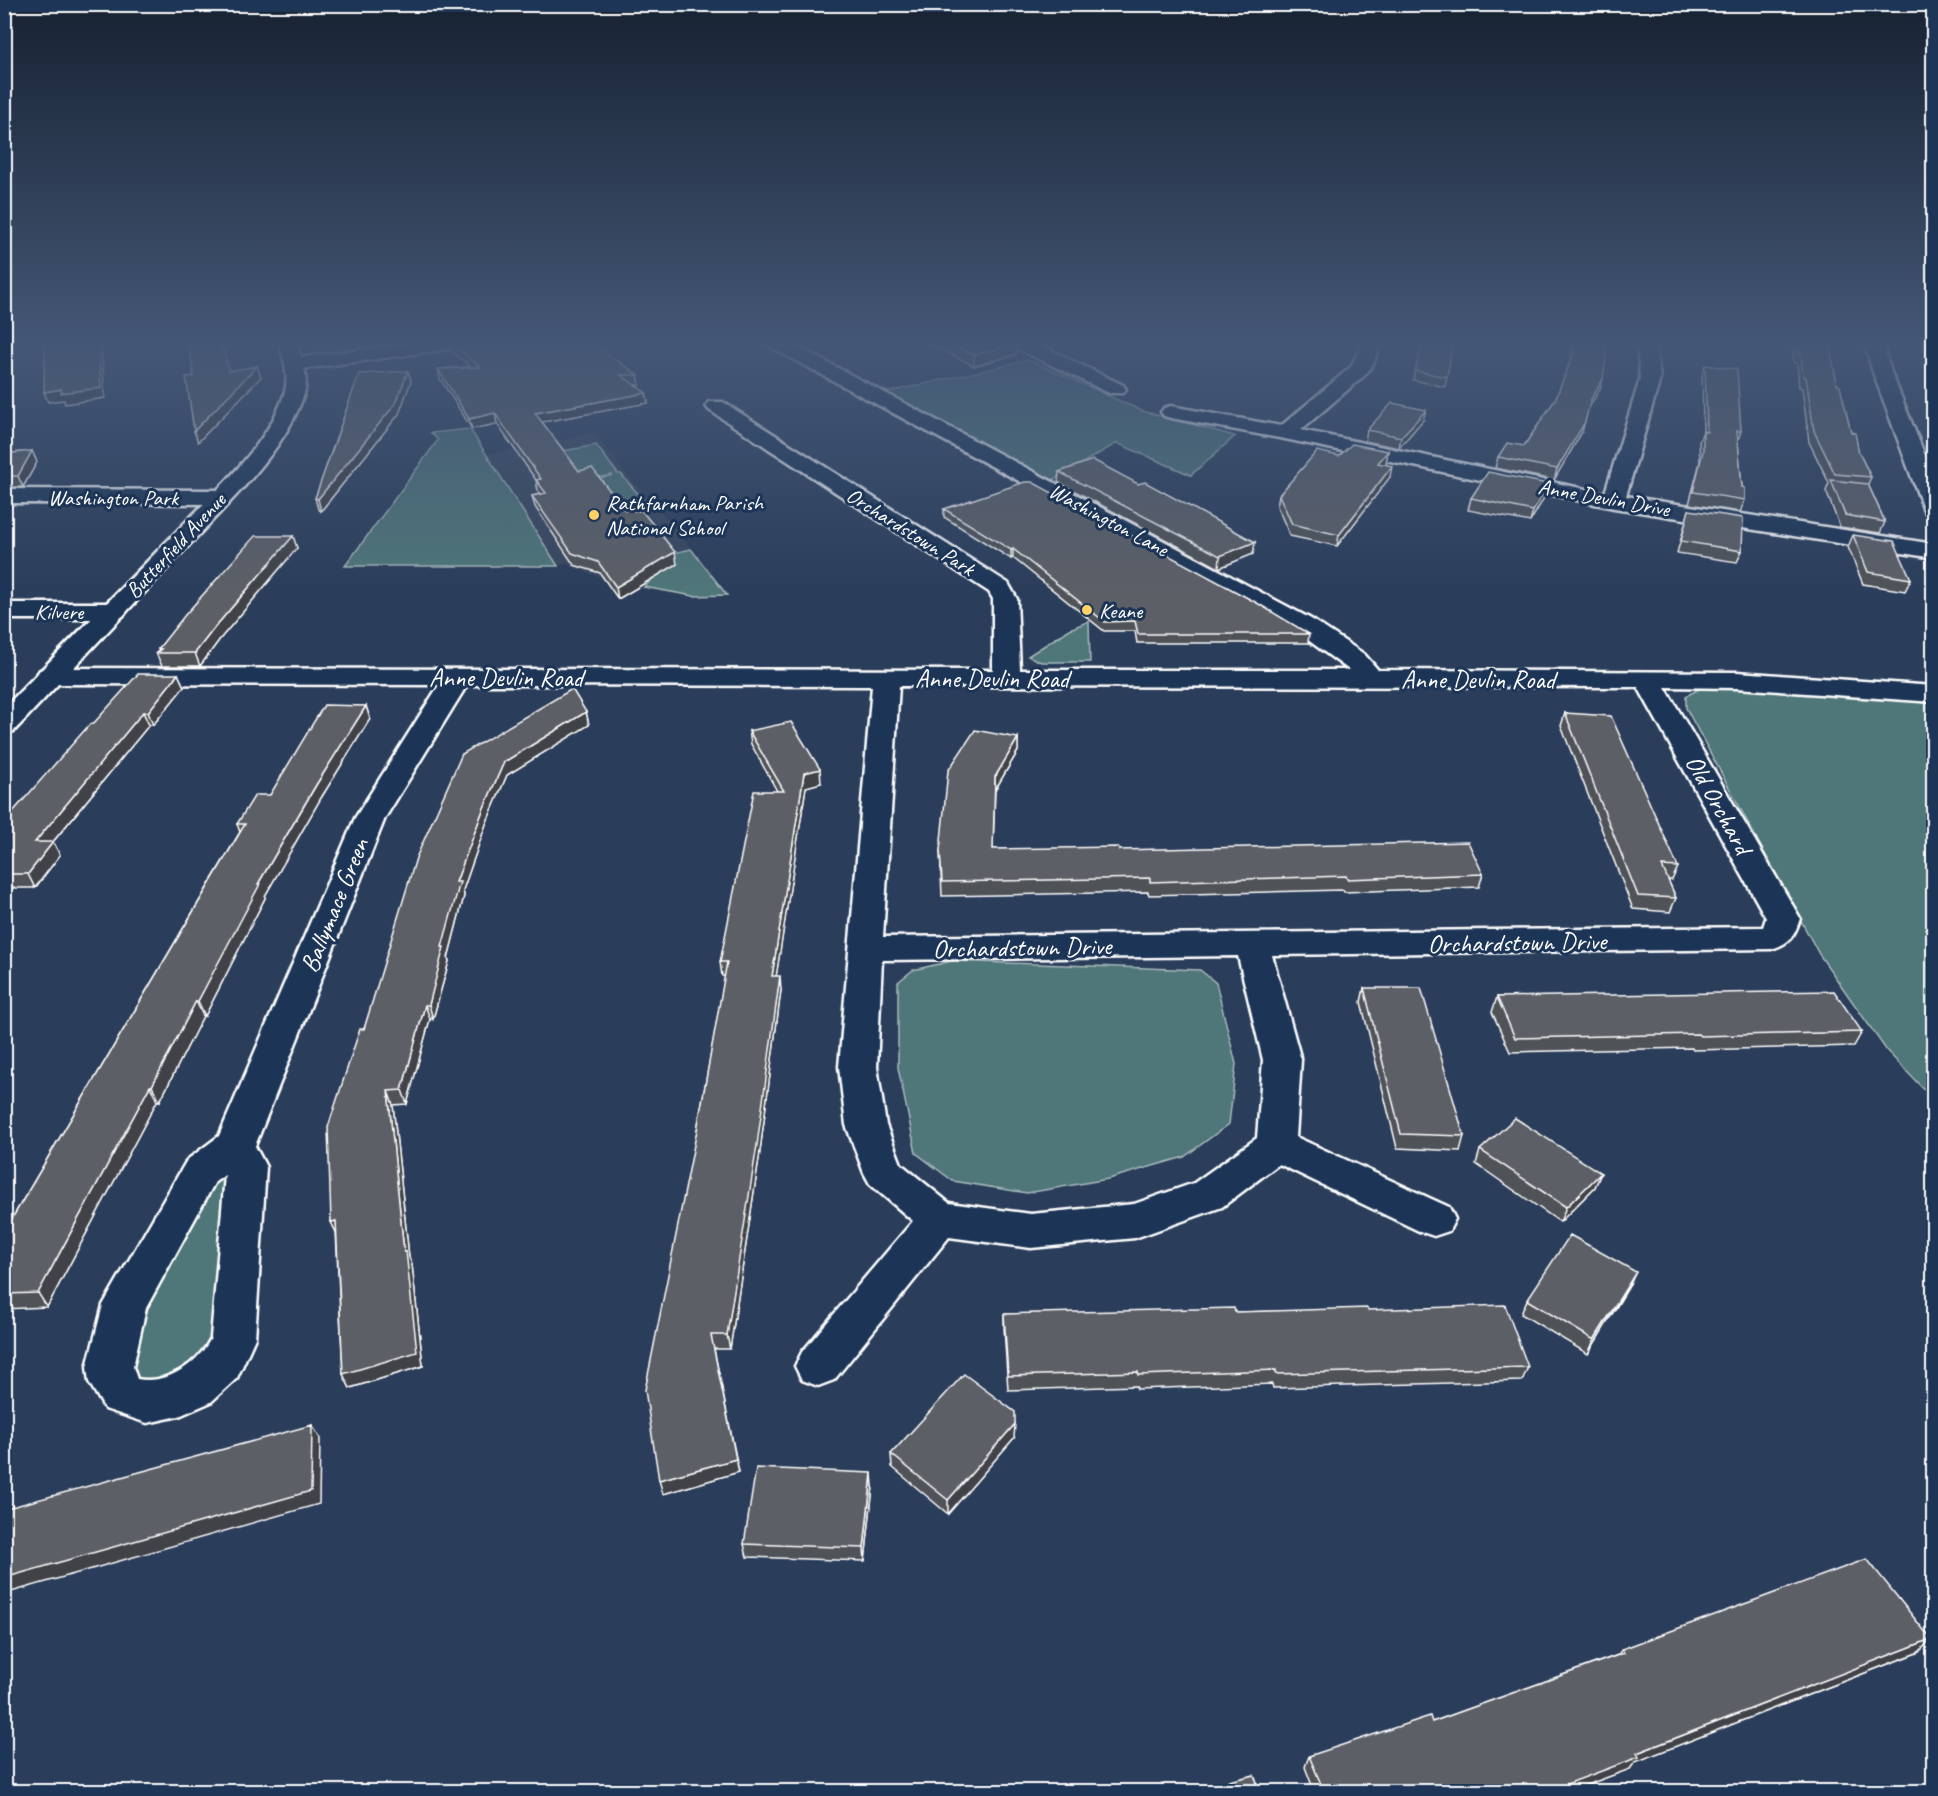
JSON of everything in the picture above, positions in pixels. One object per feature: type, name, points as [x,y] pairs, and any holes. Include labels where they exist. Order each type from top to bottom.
[{"type":"street","name":"Butterfield Avenue","points":[[4,724],[221,497],[267,443],[278,425]]},
{"type":"street","name":"Orchardstown Park","points":[[745,425],[999,588],[1005,599],[1007,678]]},
{"type":"street","name":"Washington Lane","points":[[930,425],[1302,624],[1355,660],[1370,678]]},
{"type":"street","name":"Anne Devlin Drive","points":[[1241,425],[1614,501],[1934,551]]},
{"type":"street","points":[[1285,433],[1295,425]]},
{"type":"street","points":[[1614,501],[1636,425]]},
{"type":"street","points":[[1902,425],[1934,508]]},
{"type":"street","name":"Washington Park","points":[[4,496],[221,497]]},
{"type":"street","name":"Kilvere","points":[[4,611],[114,611]]},
{"type":"street","name":"Anne Devlin Road","points":[[50,676],[1647,679],[1737,681],[1934,694]]},
{"type":"street","name":"Ballymace Green","points":[[235,1146],[370,818],[458,677]]},
{"type":"street","points":[[886,678],[864,949],[858,1067],[866,1125],[884,1173],[939,1219],[1031,1231],[1134,1221],[1208,1195],[1276,1145],[1282,1060],[1252,945]]},
{"type":"street","name":"Old Orchard","points":[[1647,679],[1783,918],[1779,932]]},
{"type":"street","name":"Orchardstown Drive","points":[[864,949],[1730,940],[1771,938],[1779,932]]},
{"type":"street","points":[[1276,1145],[1434,1219]]},
{"type":"street","points":[[235,1146],[246,1167],[233,1338],[229,1351],[221,1364],[209,1376],[179,1395],[147,1402],[121,1394],[112,1382],[110,1367],[125,1305],[201,1172],[235,1146]]},
{"type":"street","points":[[818,1366],[939,1219]]},
{"type":"shaded area","name":"Rathfarnham Parish National School","points":[[594,433],[625,473],[672,524],[727,595],[693,596],[621,586],[566,564],[558,566],[488,455]]},
{"type":"green space","points":[[941,425],[1193,425],[1235,436],[1191,475],[1117,443],[1053,480]]},
{"type":"green space","points":[[470,429],[558,566],[345,566],[438,440],[431,433]]},
{"type":"green space","points":[[596,445],[618,474],[621,474],[652,510],[626,515],[596,479],[613,475],[584,480],[563,451]]},
{"type":"green space","points":[[691,549],[727,595],[693,596],[644,587],[655,576],[625,564]]},
{"type":"green space","points":[[1089,621],[1090,662],[1041,662],[1028,656],[1070,629]]},
{"type":"green space","points":[[1712,686],[1933,703],[1933,1099],[1887,1051],[1819,954],[1686,708],[1686,696]]},
{"type":"green space","points":[[952,961],[1200,970],[1216,983],[1236,1064],[1229,1124],[1184,1157],[1108,1179],[1027,1193],[953,1181],[916,1153],[898,1068],[898,982],[913,970]]},
{"type":"green space","points":[[233,1135],[211,1358],[130,1396],[129,1317]]},
{"type":"building","points":[[341,425],[378,425],[318,499],[315,498]]},
{"type":"building","points":[[503,425],[544,425],[579,471],[592,468],[625,510],[642,511],[675,552],[616,587],[598,562],[572,553],[532,496],[546,493],[536,480],[541,479]]},
{"type":"building","points":[[1372,425],[1412,425],[1401,437],[1367,430]]},
{"type":"building","points":[[1538,425],[1583,425],[1557,469],[1498,457],[1507,443],[1524,446]]},
{"type":"building","points":[[1707,425],[1741,425],[1741,431],[1737,431],[1745,500],[1693,492],[1703,451],[1703,431],[1707,432]]},
{"type":"building","points":[[1813,425],[1849,425],[1851,432],[1855,433],[1859,453],[1871,477],[1835,474]]},
{"type":"building","points":[[1352,444],[1388,451],[1378,463],[1392,466],[1339,535],[1292,524],[1279,495],[1317,451],[1339,456]]},
{"type":"building","points":[[32,451],[18,476],[4,476],[4,454]]},
{"type":"building","points":[[1093,460],[1138,484],[1145,482],[1255,542],[1220,556],[1059,472]]},
{"type":"building","points":[[1488,472],[1548,484],[1533,511],[1471,498]]},
{"type":"building","points":[[1831,480],[1868,484],[1885,522],[1845,515]]},
{"type":"building","points":[[1025,482],[1032,482],[1257,603],[1309,634],[1138,634],[1135,621],[1105,622],[1013,549],[1011,550],[944,509]]},
{"type":"building","points":[[1689,510],[1743,518],[1742,551],[1681,541]]},
{"type":"building","points":[[1853,535],[1894,541],[1911,579],[1868,572]]},
{"type":"building","points":[[255,536],[293,536],[195,653],[156,653],[185,615]]},
{"type":"building","points":[[138,674],[178,674],[148,712],[143,712],[35,842],[53,842],[28,874],[4,874],[4,822],[90,724],[93,724]]},
{"type":"building","points":[[572,689],[586,712],[504,762],[456,882],[460,882],[429,1005],[425,1005],[402,1090],[388,1091],[404,1252],[406,1251],[417,1352],[343,1374],[336,1221],[331,1222],[328,1127],[360,1029],[364,1029],[416,858],[462,754]]},
{"type":"building","points":[[324,705],[366,706],[258,884],[260,884],[198,1001],[38,1293],[4,1294],[4,1232],[245,824],[237,824],[255,795],[270,795]]},
{"type":"building","points":[[1565,713],[1611,716],[1678,867],[1662,866],[1676,898],[1638,896]]},
{"type":"building","points":[[791,722],[820,769],[804,773],[772,976],[780,976],[757,1145],[727,1335],[711,1335],[736,1459],[659,1480],[645,1390],[697,1130],[727,962],[720,962],[754,791],[784,791],[749,731]]},
{"type":"building","points":[[975,730],[1018,738],[995,777],[993,849],[1118,847],[1119,850],[1468,842],[1483,874],[1150,882],[1150,878],[942,882],[940,850],[948,771]]},
{"type":"building","points":[[1364,988],[1421,988],[1464,1136],[1401,1134]]},
{"type":"building","points":[[1834,991],[1862,1032],[1515,1038],[1497,997]]},
{"type":"building","points":[[1515,1118],[1601,1173],[1566,1207],[1480,1150]]},
{"type":"building","points":[[1570,1235],[1636,1272],[1594,1340],[1527,1300]]},
{"type":"building","points":[[1505,1305],[1528,1367],[1276,1374],[1276,1370],[1138,1375],[1138,1372],[1008,1376],[1004,1314],[1234,1308],[1235,1312],[1367,1308],[1368,1310]]},
{"type":"building","points":[[964,1374],[1015,1412],[1015,1424],[948,1500],[891,1454]]},
{"type":"building","points":[[312,1425],[311,1491],[4,1578],[4,1509]]},
{"type":"building","points":[[756,1468],[872,1473],[864,1548],[744,1544]]},
{"type":"building","points":[[1867,1559],[1931,1639],[1637,1753],[1639,1757],[1548,1791],[1324,1791],[1309,1756],[1430,1716],[1432,1722],[1624,1653],[1622,1649]]},
{"type":"building","points":[[1254,1775],[1260,1791],[1187,1791]]},
{"type":"place","name":"Rathfarnham Parish National School","points":[[594,515]]},
{"type":"place","name":"Keane","points":[[1087,610]]}]
